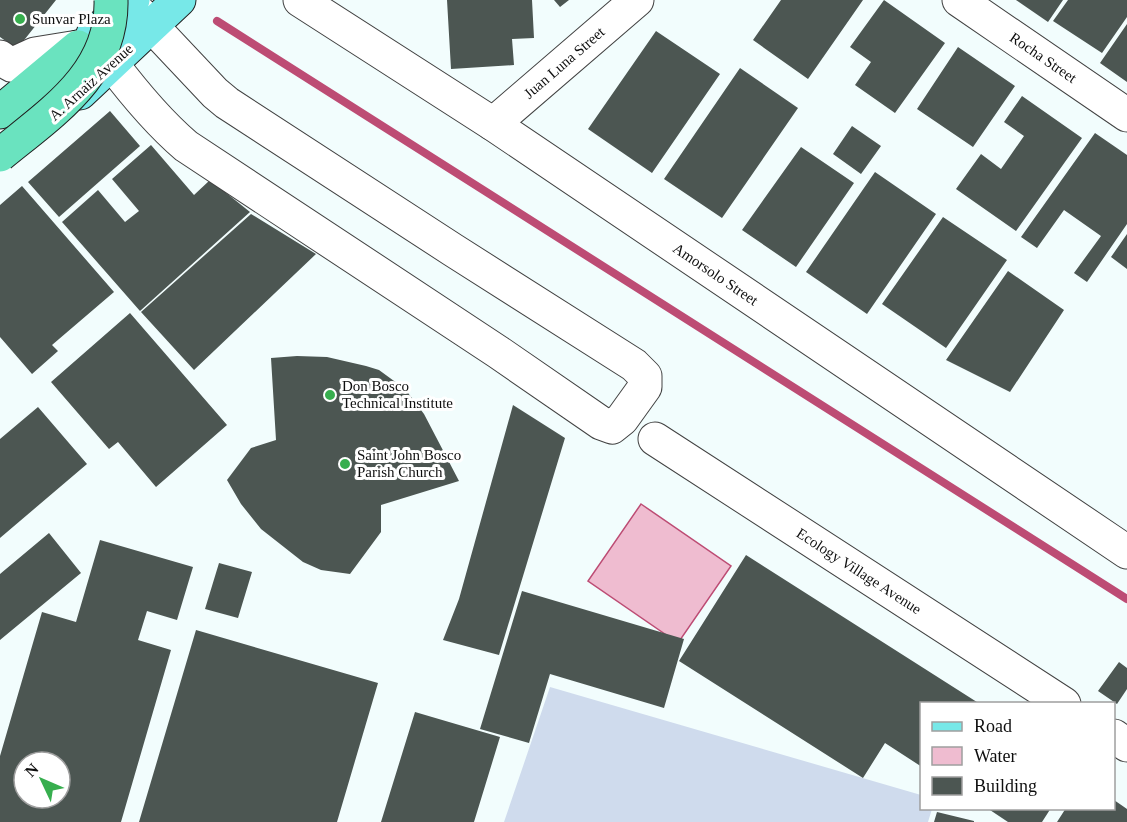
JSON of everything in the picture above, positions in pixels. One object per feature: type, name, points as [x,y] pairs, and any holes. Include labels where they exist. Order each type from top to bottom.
[{"type":"highway","points":[[0,155],[81,85],[94,66],[109,27],[131,7]]},
{"type":"highway","points":[[9,104],[78,47]]},
{"type":"main road","name":"A. Arnaiz Avenue","points":[[0,161],[112,64],[131,7],[179,0]]},
{"type":"main road","points":[[78,47],[131,7]]},
{"type":"street","name":"Amorsolo Street","points":[[300,0],[493,124],[1127,552]]},
{"type":"street","name":"Juan Luna Street","points":[[493,124],[638,0]]},
{"type":"street","name":"Rocha Street","points":[[959,0],[1127,115]]},
{"type":"street","points":[[112,64],[170,133],[186,146],[489,346],[601,423],[612,427],[622,419],[645,387],[645,376],[634,365],[227,103],[131,7]]},
{"type":"street","points":[[5,61],[78,47]]},
{"type":"street","name":"Ecology Village Avenue","points":[[655,439],[1061,702]]},
{"type":"shaded area","points":[[550,687],[920,795],[920,810],[932,810],[928,822],[504,822]]},
{"type":"water","points":[[641,504],[731,566],[678,643],[588,581]]},
{"type":"building","name":"Sunvar Plaza","points":[[0,0],[56,0],[17,49],[0,37]]},
{"type":"building","points":[[447,0],[532,0],[534,38],[512,39],[514,65],[451,69]]},
{"type":"building","points":[[554,0],[569,0],[560,7]]},
{"type":"building","points":[[781,0],[863,0],[808,79],[753,40]]},
{"type":"building","points":[[884,0],[945,43],[895,113],[855,85],[871,62],[850,47]]},
{"type":"building","points":[[1016,0],[1063,0],[1048,22]]},
{"type":"building","points":[[1068,0],[1127,0],[1127,17],[1102,53],[1053,21]]},
{"type":"building","points":[[1127,24],[1127,82],[1100,63]]},
{"type":"building","points":[[656,31],[720,74],[652,173],[588,129]]},
{"type":"building","points":[[958,47],[1015,86],[973,147],[917,109]]},
{"type":"building","points":[[740,68],[798,108],[722,218],[664,179]]},
{"type":"building","points":[[1022,96],[1082,138],[1016,231],[956,189],[981,154],[1001,169],[1024,136],[1004,122]]},
{"type":"building","points":[[110,111],[140,146],[59,217],[28,182]]},
{"type":"building","points":[[852,126],[881,146],[861,174],[833,154]]},
{"type":"building","points":[[1095,133],[1127,155],[1127,224],[1087,282],[1074,273],[1101,236],[1064,210],[1037,248],[1021,237]]},
{"type":"building","points":[[151,145],[194,195],[210,180],[250,212],[140,311],[62,222],[98,190],[125,222],[139,211],[112,179]]},
{"type":"building","points":[[801,147],[854,183],[796,267],[742,230]]},
{"type":"building","points":[[875,172],[936,214],[867,314],[806,272]]},
{"type":"building","points":[[22,186],[114,292],[52,345],[58,351],[32,374],[0,337],[0,205]]},
{"type":"building","points":[[251,214],[316,254],[194,370],[141,312]]},
{"type":"building","points":[[943,217],[1007,260],[946,348],[882,304]]},
{"type":"building","points":[[1127,234],[1127,269],[1111,257]]},
{"type":"building","points":[[1008,271],[1064,310],[1010,392],[946,360]]},
{"type":"building","points":[[130,313],[227,425],[156,487],[118,442],[109,449],[51,382]]},
{"type":"building","name":"Saint John Bosco Parish Church","points":[[327,357],[366,366],[379,370],[405,389],[424,414],[459,481],[381,505],[381,532],[350,574],[321,570],[303,562],[261,529],[241,504],[227,480],[251,448],[276,440],[271,358]]},
{"type":"building","points":[[513,405],[565,438],[499,655],[443,640],[459,599]]},
{"type":"building","points":[[38,407],[87,464],[0,538],[0,439]]},
{"type":"building","points":[[49,533],[81,573],[0,640],[0,574]]},
{"type":"building","points":[[100,540],[193,567],[177,620],[147,611],[138,640],[171,650],[121,822],[0,822],[0,756],[42,612],[76,622]]},
{"type":"building","points":[[746,555],[977,702],[920,702],[920,766],[885,743],[863,778],[679,661]]},
{"type":"building","points":[[219,563],[252,572],[238,618],[205,609]]},
{"type":"building","points":[[522,591],[684,639],[664,708],[550,674],[529,743],[480,729]]},
{"type":"building","points":[[196,630],[378,683],[337,822],[139,822]]},
{"type":"building","points":[[1119,662],[1127,668],[1127,689],[1117,704],[1098,691]]},
{"type":"building","points":[[415,712],[500,737],[474,822],[381,822]]},
{"type":"building","points":[[1115,801],[1127,809],[1127,822],[1057,822],[1065,810],[1115,810]]},
{"type":"building","points":[[990,810],[1050,810],[1042,822],[1008,822]]},
{"type":"building","points":[[937,812],[974,821],[974,822],[934,822]]},
{"type":"waterway","points":[[217,21],[1127,599]]},
{"type":"place","name":"Sunvar Plaza","points":[[20,19]]},
{"type":"place","name":"Don Bosco Technical Institute","points":[[330,395]]},
{"type":"place","name":"Saint John Bosco Parish Church","points":[[345,464]]}]
